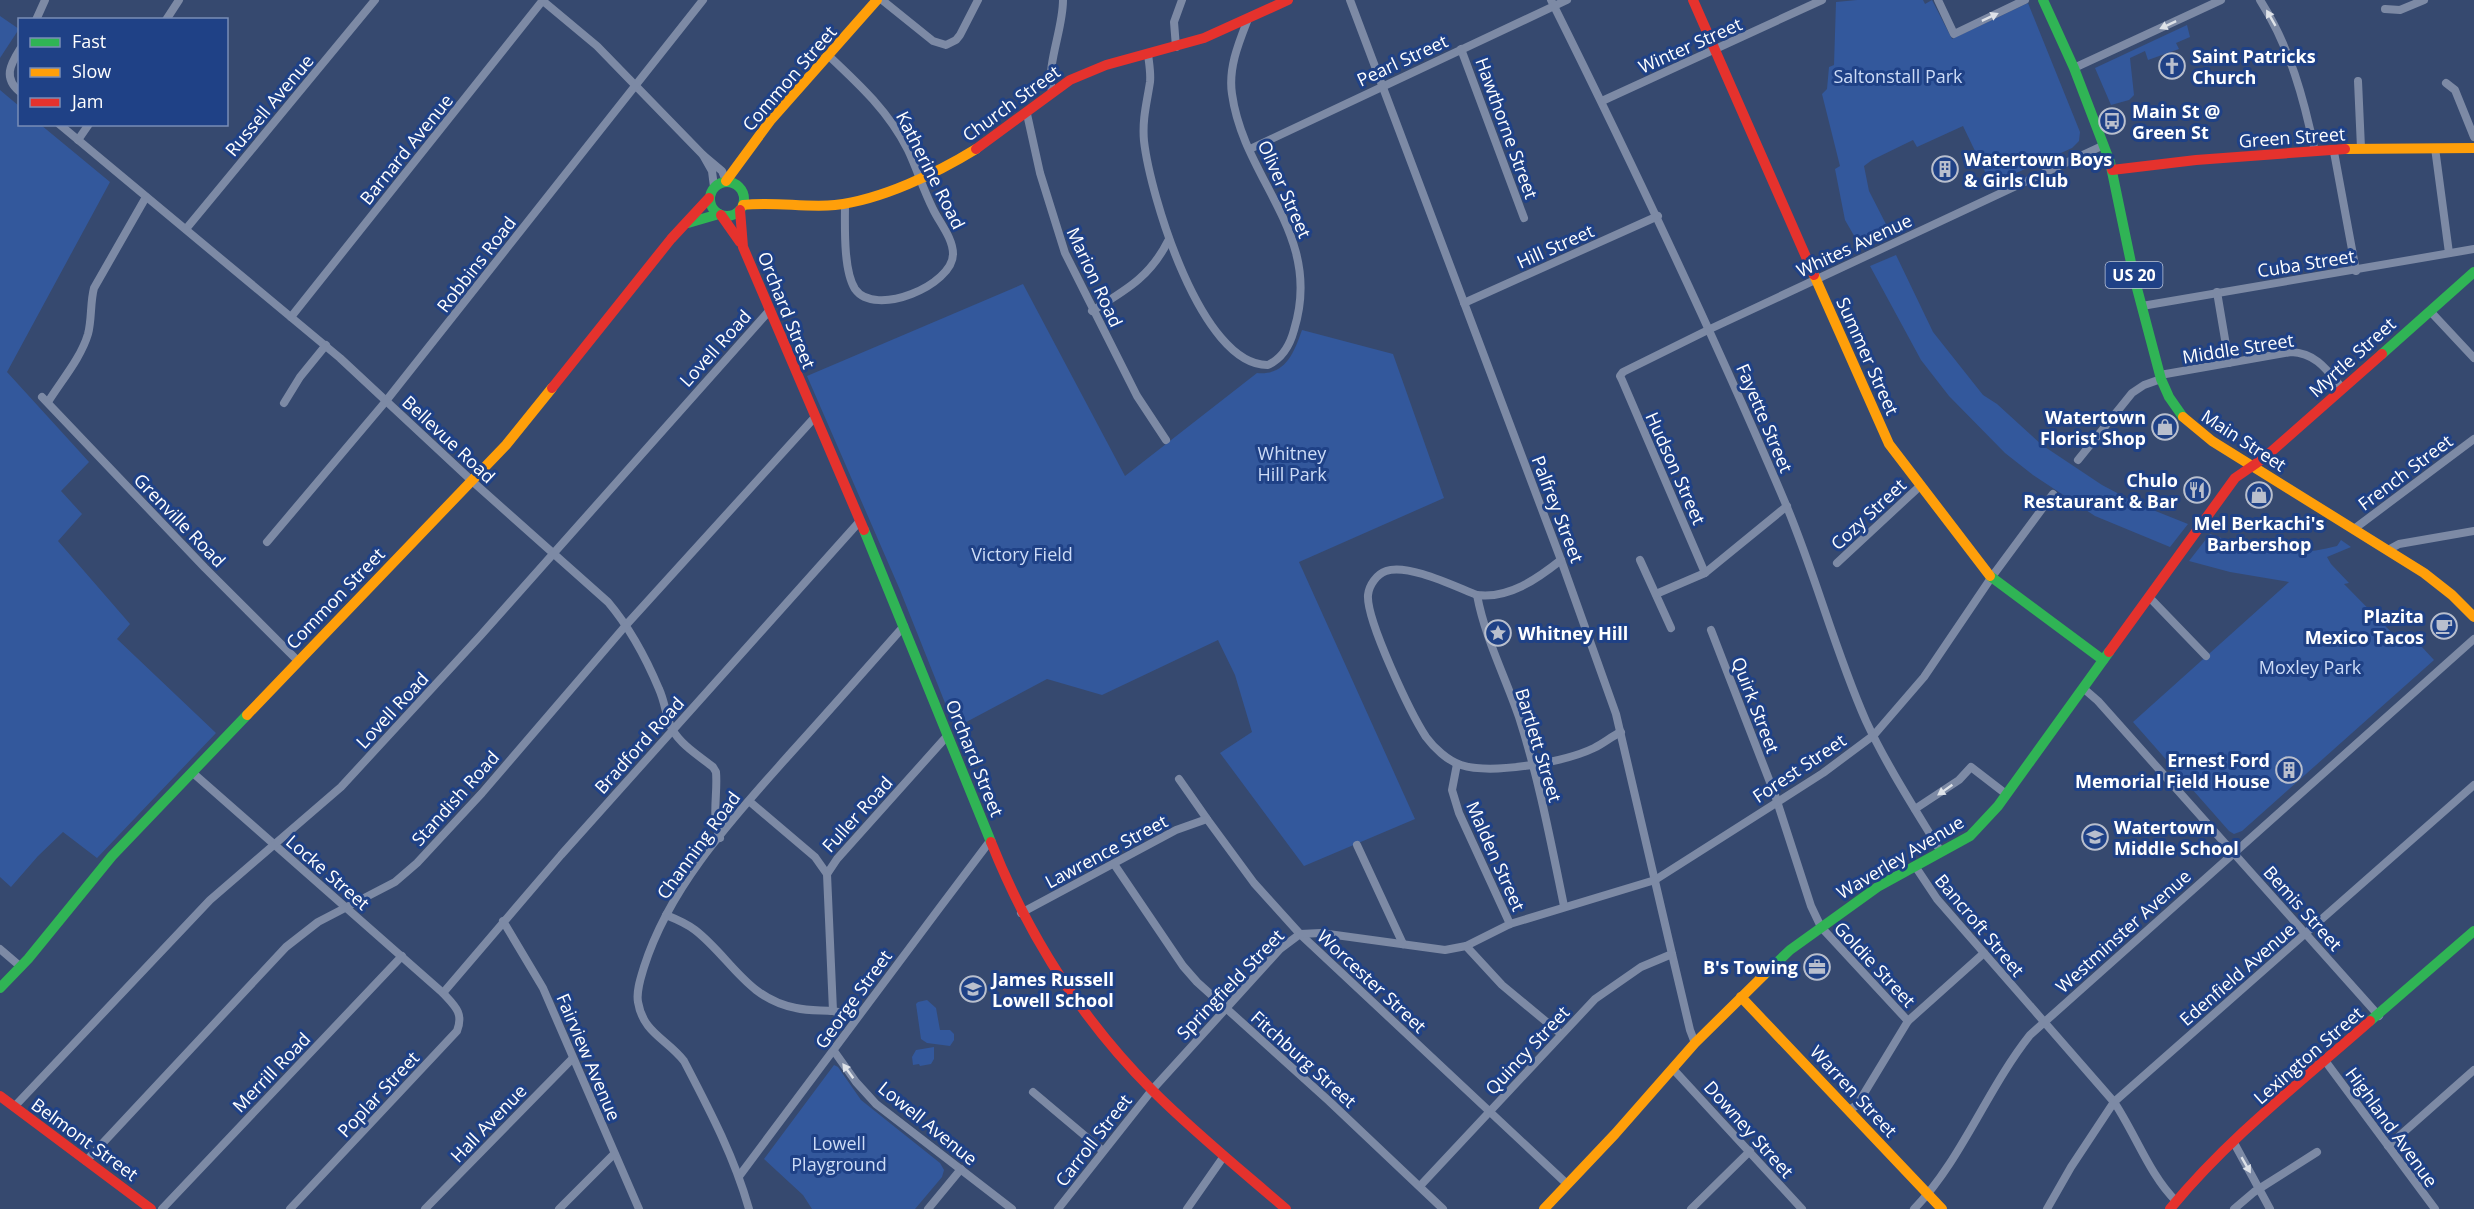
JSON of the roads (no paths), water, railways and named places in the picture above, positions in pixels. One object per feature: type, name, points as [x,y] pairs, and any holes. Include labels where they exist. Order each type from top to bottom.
[{"type":"street","points":[[37,18],[45,0]]},
{"type":"street","points":[[167,18],[179,0]]},
{"type":"street","name":"Russell Avenue","points":[[186,229],[375,0]]},
{"type":"street","points":[[543,0],[591,41],[703,155],[722,171],[726,181]]},
{"type":"street","name":"Barnard Avenue","points":[[291,317],[543,0]]},
{"type":"street","name":"Robbins Road","points":[[267,542],[387,400],[704,0]]},
{"type":"street","name":"Common Street","points":[[726,181],[774,116],[878,0]]},
{"type":"street","points":[[882,0],[933,41],[946,45],[960,35],[978,0]]},
{"type":"street","points":[[1052,93],[1051,71],[1059,35],[1063,0]]},
{"type":"street","points":[[1176,46],[1174,22],[1182,0]]},
{"type":"street","name":"Church Street","points":[[741,208],[753,203],[809,206],[845,203],[878,195],[920,178],[976,150],[1027,114],[1069,80],[1092,70],[1216,33],[1288,0]]},
{"type":"street","name":"Palfrey Street","points":[[1350,0],[1561,560],[1621,732],[1690,1030],[1695,1042]]},
{"type":"street","name":"Pearl Street","points":[[1250,149],[1461,49],[1552,3],[1567,0]]},
{"type":"street","name":"Summer Street","points":[[1693,0],[1888,444],[1991,578],[2103,660]]},
{"type":"street","name":"Winter Street","points":[[1602,101],[1822,0]]},
{"type":"street","points":[[1938,0],[1954,34],[2025,0]]},
{"type":"street","name":"Main Street","points":[[2043,0],[2074,68],[2104,145],[2112,170],[2142,306],[2161,377],[2169,397],[2185,420],[2205,436],[2388,550],[2438,584],[2474,617]]},
{"type":"street","points":[[2074,68],[2221,0]]},
{"type":"street","points":[[2260,0],[2272,19],[2292,63],[2315,152]]},
{"type":"street","points":[[2385,9],[2400,10],[2424,0]]},
{"type":"street","name":"Fayette Street","points":[[1552,3],[1658,216],[1710,329],[1816,580],[1840,652],[1874,735],[1941,852]]},
{"type":"street","name":"Oliver Street","points":[[1168,241],[1190,287],[1224,340],[1242,357],[1256,364],[1268,365],[1283,354],[1292,338],[1300,308],[1301,278],[1290,231],[1250,149],[1235,109],[1231,83],[1235,58],[1248,19]]},
{"type":"street","name":"Hawthorne Street","points":[[1461,49],[1524,218]]},
{"type":"street","points":[[18,53],[11,64],[9,76],[10,82],[18,90]]},
{"type":"street","points":[[1092,311],[1139,281],[1157,261],[1168,241],[1149,174],[1144,140],[1143,110],[1150,81],[1148,54]]},
{"type":"street","name":"Katherine Road","points":[[829,56],[880,106],[900,135],[933,210],[950,240],[952,262],[936,281],[892,300],[871,301],[855,288],[849,272],[845,203]]},
{"type":"street","points":[[2358,81],[2361,148]]},
{"type":"street","points":[[2446,83],[2455,90],[2474,137]]},
{"type":"street","name":"Marion Road","points":[[1027,114],[1040,173],[1065,254],[1137,396],[1167,441]]},
{"type":"street","name":"Bellevue Road","points":[[61,126],[326,345],[472,481],[608,602],[627,624],[660,690],[672,729],[682,742],[716,772],[714,814],[720,838]]},
{"type":"street","points":[[78,140],[88,126]]},
{"type":"street","name":"Whites Avenue","points":[[1620,376],[1634,366],[1710,329],[2104,145]]},
{"type":"street","name":"Green Street","points":[[2112,170],[2196,160],[2334,152],[2361,148],[2474,148]]},
{"type":"street","points":[[2435,148],[2449,253]]},
{"type":"street","name":"Common Street","points":[[741,189],[742,169],[749,151]]},
{"type":"street","points":[[2334,152],[2356,271]]},
{"type":"street","points":[[703,155],[712,171],[712,208],[720,215]]},
{"type":"street","points":[[685,224],[720,215],[733,215],[741,208],[744,197],[741,189],[735,183],[726,181],[711,192]]},
{"type":"street","name":"Church Street","points":[[741,189],[784,203]]},
{"type":"street","name":"Common Street","points":[[0,988],[21,967],[100,870],[472,481],[523,424],[711,192]]},
{"type":"street","name":"Grenville Road","points":[[146,197],[94,288],[90,324],[82,348],[45,399],[205,568],[298,662]]},
{"type":"street","name":"Orchard Street","points":[[741,208],[739,224],[743,247],[904,626],[990,842],[1021,913],[1047,958],[1068,988],[1107,1039],[1152,1090],[1286,1209]]},
{"type":"street","name":"Orchard Street","points":[[720,215],[743,247]]},
{"type":"street","name":"Hill Street","points":[[1464,303],[1658,216]]},
{"type":"street","name":"Cuba Street","points":[[2142,306],[2474,249]]},
{"type":"street","name":"Myrtle Street","points":[[2252,466],[2474,272]]},
{"type":"street","points":[[2217,292],[2229,363]]},
{"type":"street","name":"Lovell Road","points":[[14,1107],[210,900],[341,787],[481,635],[769,310]]},
{"type":"street","points":[[2430,311],[2474,358]]},
{"type":"street","points":[[284,403],[326,345]]},
{"type":"street","name":"Middle Street","points":[[2161,377],[2291,352],[2303,352],[2321,363],[2342,388]]},
{"type":"street","name":"Hudson Street","points":[[1620,376],[1705,573]]},
{"type":"street","points":[[2078,460],[2132,393],[2161,377]]},
{"type":"street","name":"Standish Road","points":[[86,1161],[286,947],[318,922],[395,882],[417,863],[482,793],[627,624],[814,417]]},
{"type":"street","name":"French Street","points":[[2354,529],[2474,439]]},
{"type":"street","name":"Waverley Avenue","points":[[1544,1209],[1674,1069],[1695,1042],[1790,950],[1878,886],[1975,831],[2006,794],[2233,481],[2252,466]]},
{"type":"street","name":"Cozy Street","points":[[1837,563],[1920,486]]},
{"type":"street","name":"Forest Street","points":[[1466,946],[1510,924],[1655,880],[1689,861],[1823,773],[1874,735],[1923,677],[1991,578],[2053,494]]},
{"type":"street","points":[[1656,594],[1705,573],[1786,506]]},
{"type":"street","name":"Bradford Road","points":[[443,993],[503,921],[672,729],[860,521]]},
{"type":"street","points":[[2388,550],[2400,544],[2474,531]]},
{"type":"street","points":[[1561,560],[1542,575],[1507,592],[1488,596],[1477,595],[1415,572],[1398,569],[1386,571],[1378,576],[1368,593],[1371,620],[1426,736],[1438,750],[1457,764],[1495,770],[1532,765],[1593,748],[1621,732]]},
{"type":"street","points":[[1640,560],[1671,628]]},
{"type":"street","name":"Bartlett Street","points":[[1477,595],[1499,671],[1519,717],[1564,906]]},
{"type":"street","points":[[2149,597],[2206,656]]},
{"type":"street","name":"Channing Road","points":[[749,1209],[740,1175],[722,1134],[684,1061],[676,1050],[654,1035],[644,1019],[637,1000],[640,979],[648,954],[666,915],[684,884],[749,801],[904,626]]},
{"type":"street","name":"Quirk Street","points":[[1711,630],[1777,802],[1811,906],[1821,927]]},
{"type":"street","name":"Westminster Avenue","points":[[1914,1209],[1929,1194],[2022,1045],[2044,1022],[2474,639]]},
{"type":"street","name":"Bemis Street","points":[[2083,688],[2098,701],[2379,1016]]},
{"type":"street","name":"Fuller Road","points":[[833,1011],[827,873],[948,735]]},
{"type":"street","name":"Malden Street","points":[[1457,764],[1452,790],[1459,813],[1510,924]]},
{"type":"street","points":[[1915,809],[1959,780],[1971,767],[2006,794]]},
{"type":"street","name":"Locke Street","points":[[193,773],[443,993]]},
{"type":"street","name":"Worcester Street","points":[[1179,779],[1254,883],[1300,934],[1567,1184]]},
{"type":"street","name":"Edenfield Avenue","points":[[2047,1209],[2071,1167],[2114,1102],[2474,785]]},
{"type":"street","points":[[749,801],[808,850],[827,873]]},
{"type":"street","name":"Lawrence Street","points":[[1021,913],[1176,830],[1207,819]]},
{"type":"street","name":"George Street","points":[[740,1175],[834,1051],[857,1016],[990,842]]},
{"type":"street","points":[[1357,844],[1403,944]]},
{"type":"street","name":"Fitchburg Street","points":[[1114,864],[1183,966],[1225,1008],[1443,1209]]},
{"type":"street","name":"Bancroft Street","points":[[1915,866],[1937,899],[2114,1102],[2130,1125],[2173,1205]]},
{"type":"street","points":[[666,915],[695,930],[743,981],[776,1002],[796,1008],[833,1011],[857,1016]]},
{"type":"street","name":"Fairview Avenue","points":[[503,921],[543,987],[572,1059],[639,1209]]},
{"type":"street","name":"Goldie Street","points":[[1821,927],[1908,1021]]},
{"type":"street","name":"Lexington Street","points":[[2173,1205],[2202,1170],[2233,1141],[2474,931]]},
{"type":"street","name":"Springfield Street","points":[[1152,1090],[1280,949],[1300,934],[1339,934],[1445,950],[1466,946]]},
{"type":"street","points":[[1466,946],[1502,985],[1561,1034]]},
{"type":"street","points":[[0,949],[21,967]]},
{"type":"street","name":"Quincy Street","points":[[1420,1186],[1594,999],[1641,967],[1672,954]]},
{"type":"street","points":[[1850,1110],[1857,1105],[1908,1021],[1984,954]]},
{"type":"street","name":"Merrill Road","points":[[162,1209],[402,956]]},
{"type":"street","name":"Poplar Street","points":[[290,1209],[457,1031],[460,1021],[459,1010],[443,993]]},
{"type":"street","name":"Warren Street","points":[[1741,997],[1942,1209]]},
{"type":"street","name":"Lowell Avenue","points":[[834,1051],[856,1082],[876,1104],[1012,1209]]},
{"type":"street","name":"Hall Avenue","points":[[425,1209],[572,1059]]},
{"type":"street","name":"Highland Avenue","points":[[2326,1062],[2434,1209]]},
{"type":"street","name":"Downey Street","points":[[1674,1069],[1802,1209]]},
{"type":"street","points":[[2388,1146],[2474,1070]]},
{"type":"street","name":"Carroll Street","points":[[1058,1209],[1152,1090]]},
{"type":"street","points":[[1033,1092],[1103,1151]]},
{"type":"street","name":"Belmont Street","points":[[0,1096],[150,1209]]},
{"type":"street","points":[[2233,1141],[2271,1209]]},
{"type":"street","points":[[1691,1209],[1750,1151]]},
{"type":"street","points":[[2234,1209],[2259,1188],[2317,1152]]},
{"type":"street","points":[[559,1209],[614,1154]]},
{"type":"street","points":[[1187,1209],[1224,1155]]},
{"type":"street","points":[[928,1209],[958,1167]]},
{"type":"place","name":"Saint Patricks Church","points":[[2172,66]]},
{"type":"place","name":"Main St @ Green St","points":[[2112,121]]},
{"type":"place","name":"Watertown Boys & Girls Club","points":[[1945,169]]},
{"type":"place","name":"Watertown Florist Shop","points":[[2165,427]]},
{"type":"place","name":"Chulo Restaurant & Bar","points":[[2197,490]]},
{"type":"place","name":"Mel Berkachi's Barbershop","points":[[2259,495]]},
{"type":"place","name":"Plazita Mexico Tacos","points":[[2444,626]]},
{"type":"place","name":"Whitney Hill","points":[[1498,633]]},
{"type":"place","name":"Ernest Ford Memorial Field House","points":[[2289,770]]},
{"type":"place","name":"Watertown Middle School","points":[[2095,837]]},
{"type":"place","name":"B's Towing","points":[[1817,967]]},
{"type":"place","name":"James Russell Lowell School","points":[[973,989]]},
{"type":"park label","name":"Saltonstall Park","points":[[1898,76]]},
{"type":"park label","name":"Whitney Hill Park","points":[[1292,463]]},
{"type":"park label","name":"Victory Field","points":[[1022,554]]},
{"type":"park label","name":"Moxley Park","points":[[2310,667]]},
{"type":"park label","name":"Lowell Playground","points":[[839,1153]]}]
